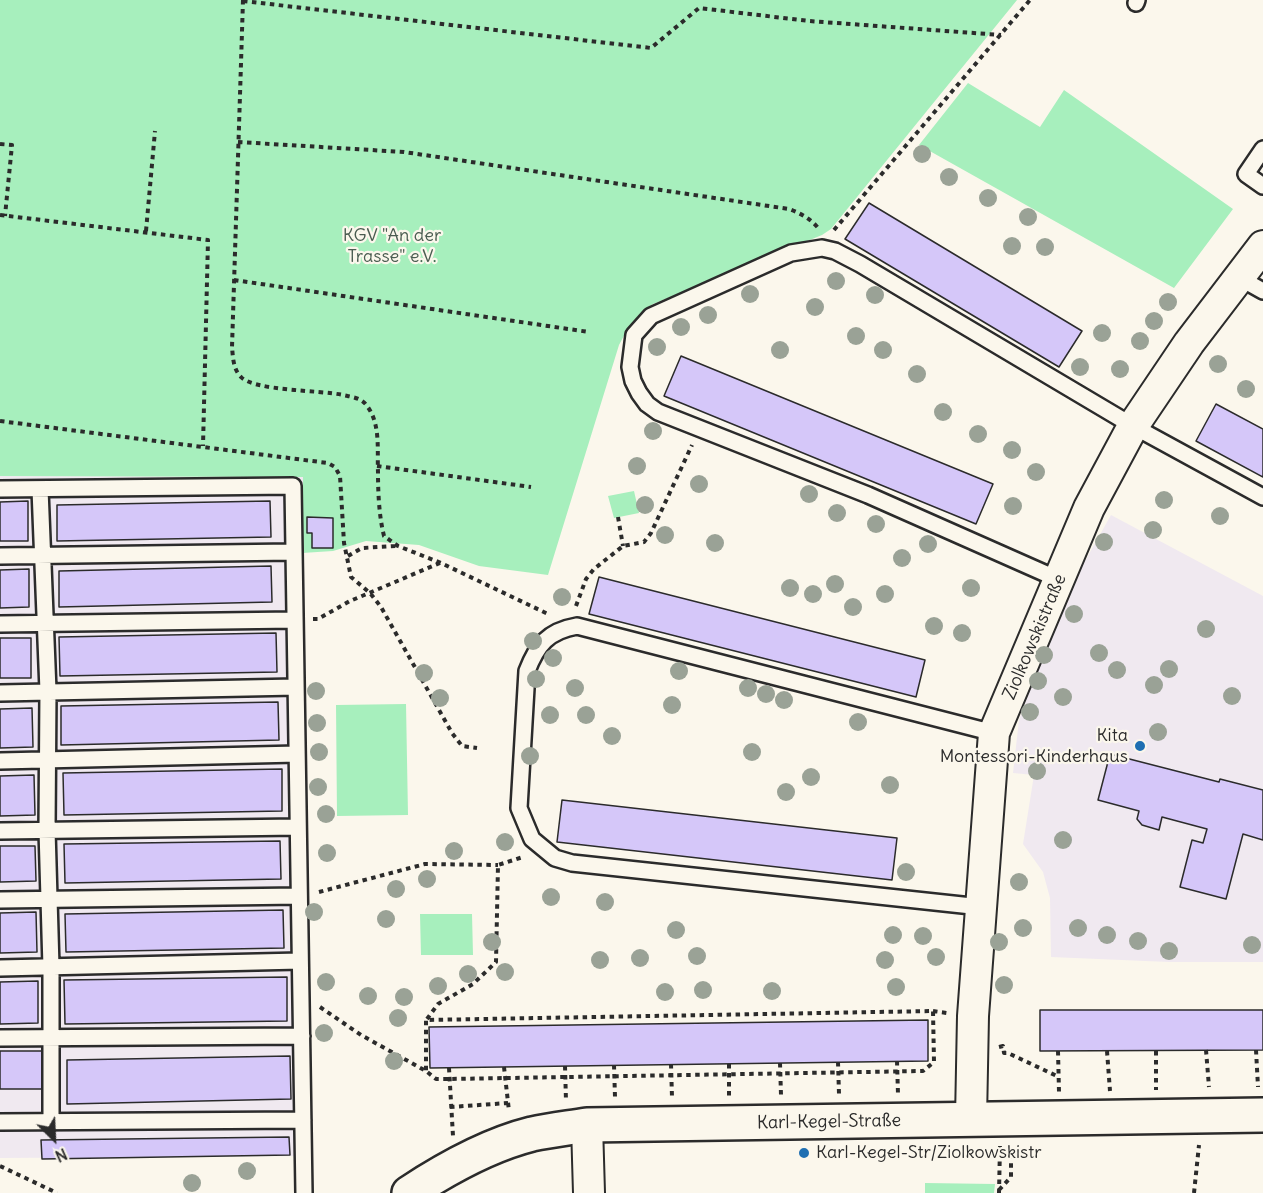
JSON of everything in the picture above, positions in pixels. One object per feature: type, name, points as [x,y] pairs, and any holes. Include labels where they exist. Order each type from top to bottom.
[{"type":"street","name":"Ziolkowskistraße","points":[[971,1119],[972,1048],[994,733],[1089,508],[1133,426],[1189,343],[1251,284],[1263,246]]},
{"type":"street","name":"Karl-Kegel-Straße","points":[[409,1193],[482,1151],[533,1134],[577,1113],[971,1119],[1261,1103]]},
{"type":"street","points":[[577,1113],[589,1193]]},
{"type":"lane","points":[[1263,149],[1245,174],[1263,186]]},
{"type":"lane","points":[[1060,580],[868,495],[658,412],[647,404],[633,381],[630,367],[634,335],[651,316],[791,253],[826,242],[835,251],[1133,426],[1263,497]]},
{"type":"lane","points":[[0,489],[293,486],[292,552],[304,1193]]},
{"type":"lane","points":[[40,489],[48,691],[47,830],[52,1038],[51,1123]]},
{"type":"lane","points":[[0,556],[292,552]]},
{"type":"lane","points":[[0,624],[294,620]]},
{"type":"lane","points":[[981,907],[572,863],[555,858],[532,839],[519,808],[527,671],[534,653],[545,640],[556,632],[577,626],[994,733]]},
{"type":"lane","points":[[0,693],[296,687]]},
{"type":"lane","points":[[0,761],[297,754]]},
{"type":"lane","points":[[0,831],[298,827]]},
{"type":"lane","points":[[0,900],[299,896]]},
{"type":"lane","points":[[0,968],[300,961]]},
{"type":"lane","points":[[0,1038],[302,1036]]},
{"type":"lane","points":[[0,1122],[303,1120]]},
{"type":"path","points":[[238,142],[404,152],[789,209],[812,220],[826,242],[1030,0]]},
{"type":"path","points":[[691,445],[651,532],[644,542],[623,546],[594,569],[586,579],[566,628],[552,616],[441,562],[388,540],[382,529],[377,431],[372,413],[365,403],[356,398],[328,391],[257,386],[242,379],[233,364],[243,1],[651,48],[699,9],[809,21],[1001,35]]},
{"type":"path","points":[[146,231],[155,131]]},
{"type":"path","points":[[0,144],[12,145],[3,215],[208,240],[203,446]]},
{"type":"path","points":[[234,280],[590,332]]},
{"type":"path","points":[[0,421],[203,446],[328,463],[335,466],[340,476],[344,543],[351,577],[370,593],[381,607],[452,733],[462,746],[477,748]]},
{"type":"path","points":[[378,466],[531,487]]},
{"type":"path","points":[[618,517],[623,546]]},
{"type":"path","points":[[348,556],[362,548],[398,546]]},
{"type":"path","points":[[318,619],[350,601],[441,562]]},
{"type":"path","points":[[320,892],[425,864],[498,865],[525,857]]},
{"type":"path","points":[[426,1071],[426,1020],[438,1004],[473,984],[496,962],[498,865]]},
{"type":"path","points":[[301,993],[361,1035],[426,1071],[436,1079],[923,1071],[934,1062],[933,1011],[426,1020]]},
{"type":"path","points":[[972,1048],[1003,1046],[1004,1053],[1059,1077]]},
{"type":"path","points":[[1206,1050],[1209,1091]]},
{"type":"path","points":[[1256,1050],[1261,1103]]},
{"type":"path","points":[[1058,1051],[1059,1092]]},
{"type":"path","points":[[1107,1051],[1110,1091]]},
{"type":"path","points":[[1156,1051],[1156,1091]]},
{"type":"path","points":[[897,1061],[898,1095]]},
{"type":"path","points":[[838,1062],[839,1096]]},
{"type":"path","points":[[780,1063],[781,1096]]},
{"type":"path","points":[[671,1064],[672,1098]]},
{"type":"path","points":[[729,1064],[729,1097]]},
{"type":"path","points":[[614,1065],[615,1099]]},
{"type":"path","points":[[565,1066],[565,1078],[577,1113]]},
{"type":"path","points":[[450,1107],[508,1103],[504,1067]]},
{"type":"path","points":[[449,1068],[453,1137]]},
{"type":"path","points":[[1194,1193],[1199,1141]]},
{"type":"path","points":[[999,1192],[1011,1177],[1011,1142]]},
{"type":"path","points":[[999,1157],[999,1192]]},
{"type":"path","points":[[0,1166],[57,1193]]},
{"type":"shaded area","points":[[0,476],[303,477],[302,553],[313,1156],[0,1158]]},
{"type":"shaded area","name":"Kita Montessori-Kinderhaus","points":[[1111,515],[1263,596],[1263,962],[1169,962],[1051,957],[1050,898],[1043,872],[1023,844],[1034,775],[1013,773],[1019,720],[1047,643],[1080,570]]},
{"type":"green space","name":"KGV \"An der Trasse\" e.V.","points":[[0,0],[1017,0],[831,229],[822,235],[653,304],[633,322],[619,345],[548,575],[479,566],[419,545],[366,541],[333,551],[302,553],[303,477],[0,476]]},
{"type":"green space","points":[[968,83],[1040,127],[1064,90],[1233,209],[1174,288],[919,145]]},
{"type":"green space","points":[[634,491],[639,513],[614,518],[608,496]]},
{"type":"green space","points":[[406,704],[408,815],[337,816],[336,705]]},
{"type":"green space","points":[[420,914],[472,914],[473,955],[421,955]]},
{"type":"green space","points":[[925,1183],[995,1184],[994,1193],[925,1193]]},
{"type":"building","points":[[869,203],[1082,331],[1059,367],[845,239]]},
{"type":"building","points":[[681,356],[993,484],[976,524],[664,396]]},
{"type":"building","points":[[1216,404],[1263,429],[1263,477],[1196,441]]},
{"type":"building","points":[[28,501],[28,541],[0,541],[0,502]]},
{"type":"building","points":[[270,501],[271,537],[57,541],[57,505]]},
{"type":"building","points":[[307,517],[333,518],[333,548],[312,548],[312,533],[307,533]]},
{"type":"building","points":[[271,566],[272,602],[59,607],[59,571]]},
{"type":"building","points":[[29,569],[29,607],[0,608],[0,570]]},
{"type":"building","points":[[599,577],[925,660],[916,697],[589,614]]},
{"type":"building","points":[[276,633],[277,672],[60,676],[59,637]]},
{"type":"building","points":[[0,638],[31,638],[31,678],[0,678]]},
{"type":"building","points":[[278,702],[279,740],[61,745],[61,706]]},
{"type":"building","points":[[32,708],[33,747],[0,748],[0,709]]},
{"type":"building","points":[[1110,754],[1219,782],[1220,779],[1263,790],[1263,840],[1243,834],[1226,899],[1180,887],[1192,840],[1203,843],[1207,829],[1162,817],[1159,830],[1142,825],[1137,819],[1139,811],[1098,800]]},
{"type":"building","points":[[282,769],[282,811],[64,815],[63,773]]},
{"type":"building","points":[[34,775],[35,815],[0,816],[0,776]]},
{"type":"building","points":[[562,800],[897,838],[892,880],[557,842]]},
{"type":"building","points":[[280,841],[281,879],[65,883],[64,844]]},
{"type":"building","points":[[0,846],[35,846],[36,881],[0,882]]},
{"type":"building","points":[[283,910],[284,948],[66,952],[65,914]]},
{"type":"building","points":[[36,912],[37,952],[0,953],[0,913]]},
{"type":"building","points":[[287,977],[287,1021],[65,1024],[64,980]]},
{"type":"building","points":[[38,981],[38,1023],[0,1024],[0,982]]},
{"type":"building","points":[[1040,1010],[1263,1010],[1263,1050],[1040,1051]]},
{"type":"building","points":[[928,1020],[928,1061],[430,1068],[429,1027]]},
{"type":"building","points":[[0,1051],[43,1051],[43,1089],[0,1089]]},
{"type":"building","points":[[290,1056],[291,1099],[67,1104],[67,1060]]},
{"type":"building","points":[[289,1137],[290,1155],[42,1159],[41,1140]]},
{"type":"place","name":"Kita Montessori-Kinderhaus","points":[[1140,746]]},
{"type":"place","name":"Karl-Kegel-Str/Ziolkowskistr","points":[[804,1153]]}]
